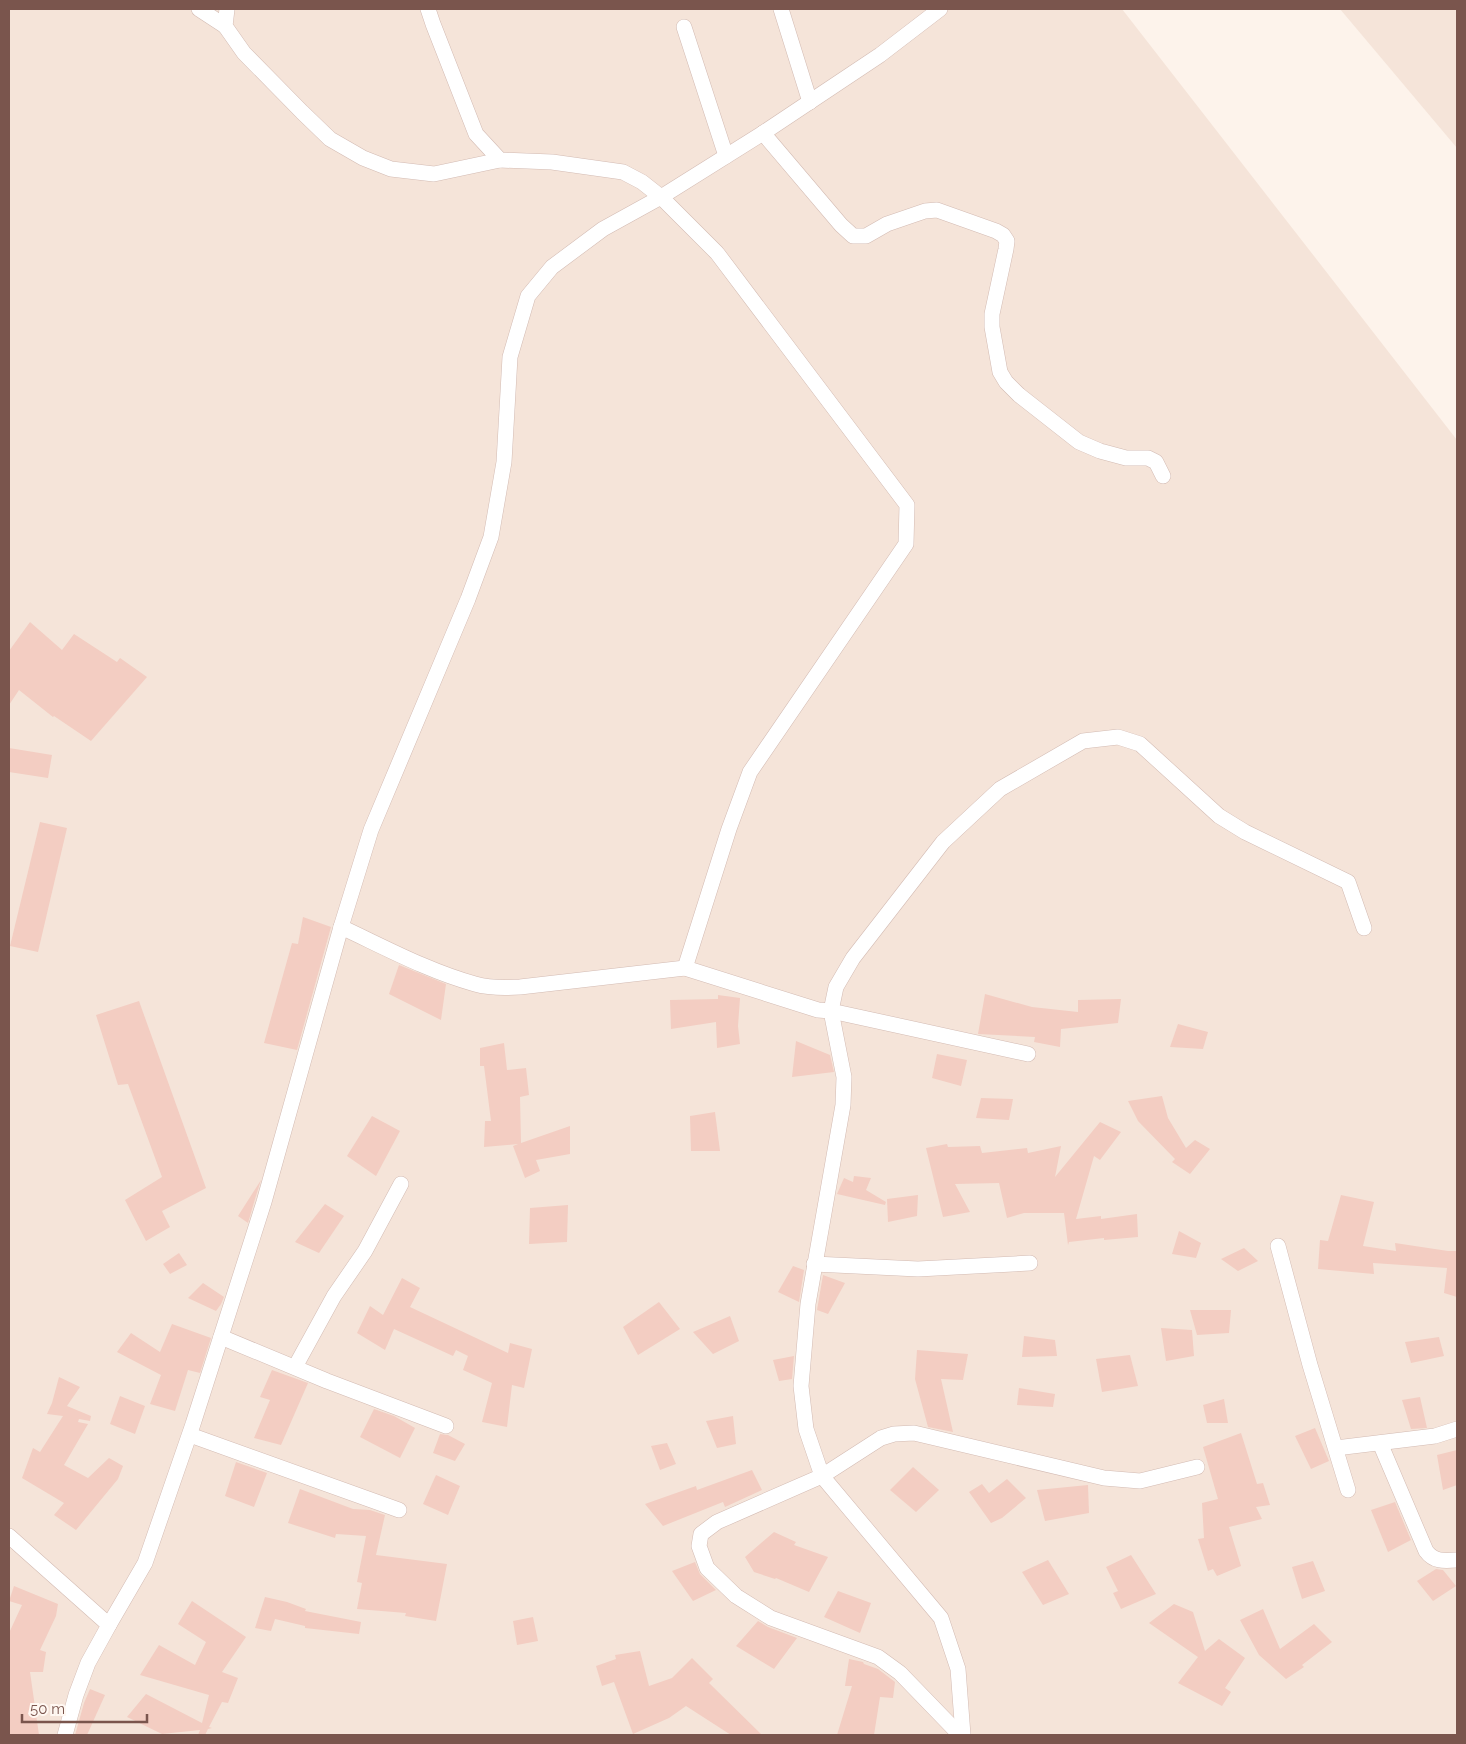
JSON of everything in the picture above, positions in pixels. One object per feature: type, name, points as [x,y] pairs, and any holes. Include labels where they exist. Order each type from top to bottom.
[{"type":"street","points":[[198,9],[225,26],[244,52],[330,139],[363,158],[391,169],[434,174],[500,160],[552,162],[623,172],[642,182],[661,197],[717,253],[907,505],[906,544],[750,772],[729,830],[685,968]]},
{"type":"street","points":[[225,26],[227,9]]},
{"type":"street","points":[[428,9],[432,24],[476,134],[500,160]]},
{"type":"street","points":[[781,9],[810,102]]},
{"type":"street","points":[[65,1735],[76,1695],[88,1663],[145,1563],[190,1435],[264,1202],[341,927],[371,830],[468,599],[491,537],[504,462],[510,357],[528,296],[552,267],[602,230],[661,197],[763,133],[880,54],[940,9]]},
{"type":"street","points":[[684,27],[726,156]]},
{"type":"street","points":[[763,133],[841,225],[853,236],[866,236],[887,224],[931,210],[937,210],[1003,235],[1007,241],[1006,250],[992,314],[992,327],[1000,372],[1006,382],[1019,395],[1079,442],[1100,451],[1126,458],[1148,458],[1156,462],[1163,476]]},
{"type":"street","points":[[962,1735],[958,1669],[941,1618],[822,1476],[806,1429],[801,1386],[808,1304],[843,1105],[844,1077],[831,1011],[836,987],[853,958],[942,842],[1000,789],[1084,741],[1118,737],[1140,744],[1220,816],[1245,832],[1343,878],[1351,886],[1364,928]]},
{"type":"street","points":[[341,927],[429,967],[476,985],[501,988],[520,987],[685,968],[818,1010],[831,1011],[1028,1054]]},
{"type":"street","points":[[295,1367],[334,1296],[364,1250],[401,1184]]},
{"type":"street","points":[[1278,1246],[1310,1365],[1348,1490]]},
{"type":"street","points":[[814,1264],[918,1270],[1030,1263]]},
{"type":"street","points":[[221,1337],[327,1381],[446,1426]]},
{"type":"street","points":[[1336,1448],[1435,1436],[1457,1429]]},
{"type":"street","points":[[962,1735],[900,1673],[878,1657],[771,1618],[736,1596],[707,1568],[699,1546],[701,1534],[717,1522],[822,1476],[881,1438],[894,1434],[914,1433],[1104,1478],[1140,1481],[1197,1467]]},
{"type":"street","points":[[190,1435],[400,1510]]},
{"type":"street","points":[[1380,1443],[1426,1551],[1431,1557],[1443,1562],[1457,1560]]},
{"type":"street","points":[[9,1536],[109,1625]]},
{"type":"shaded area","points":[[9,9],[1122,9],[1457,440],[1457,1735],[9,1735]]},
{"type":"shaded area","points":[[1340,9],[1457,9],[1457,148]]},
{"type":"building","points":[[30,622],[62,650],[74,634],[117,662],[120,658],[147,677],[91,741],[53,717],[19,690],[9,705],[9,651]]},
{"type":"building","points":[[9,748],[52,755],[48,778],[9,772]]},
{"type":"building","points":[[40,822],[67,828],[38,952],[10,946]]},
{"type":"building","points":[[303,917],[331,927],[297,1050],[264,1043],[292,943],[298,944]]},
{"type":"building","points":[[399,965],[446,984],[441,1020],[389,994]]},
{"type":"building","points":[[985,994],[1032,1007],[1078,1012],[1078,1000],[1121,999],[1118,1023],[1061,1029],[1060,1047],[1034,1042],[1035,1037],[978,1034]]},
{"type":"building","points":[[718,995],[740,998],[738,1026],[740,1044],[717,1048],[716,1022],[671,1029],[670,1000],[718,999]]},
{"type":"building","points":[[139,1001],[206,1188],[162,1211],[170,1227],[146,1241],[125,1200],[162,1177],[128,1084],[118,1085],[96,1015]]},
{"type":"building","points":[[1178,1024],[1208,1032],[1203,1049],[1170,1047]]},
{"type":"building","points":[[796,1041],[830,1055],[834,1072],[792,1077]]},
{"type":"building","points":[[504,1043],[507,1070],[526,1068],[529,1095],[520,1097],[521,1143],[570,1126],[570,1154],[536,1160],[540,1171],[525,1178],[513,1146],[518,1144],[484,1147],[485,1121],[491,1121],[484,1066],[480,1066],[480,1048]]},
{"type":"building","points":[[937,1054],[967,1060],[961,1086],[932,1078]]},
{"type":"building","points":[[1162,1096],[1168,1118],[1186,1148],[1195,1140],[1210,1149],[1190,1174],[1172,1162],[1175,1159],[1138,1121],[1128,1101]]},
{"type":"building","points":[[981,1098],[1013,1099],[1009,1120],[976,1118]]},
{"type":"building","points":[[715,1112],[720,1151],[691,1151],[690,1116]]},
{"type":"building","points":[[372,1116],[400,1131],[376,1176],[347,1156]]},
{"type":"building","points":[[1100,1122],[1121,1132],[1100,1160],[1094,1156],[1076,1219],[1101,1216],[1101,1219],[1137,1214],[1138,1237],[1069,1242],[1068,1245],[1064,1213],[1024,1213],[1007,1218],[999,1183],[955,1184],[970,1212],[943,1217],[926,1148],[947,1144],[948,1147],[980,1146],[982,1153],[1027,1148],[1028,1153],[1061,1146],[1055,1177]]},
{"type":"building","points":[[854,1176],[871,1178],[866,1190],[886,1202],[885,1205],[837,1194],[844,1178],[853,1182]]},
{"type":"building","points":[[261,1180],[255,1199],[248,1223],[238,1216]]},
{"type":"building","points":[[918,1195],[917,1216],[888,1222],[887,1199]]},
{"type":"building","points":[[1341,1195],[1374,1202],[1363,1246],[1396,1251],[1395,1243],[1457,1251],[1457,1297],[1444,1293],[1447,1268],[1373,1263],[1374,1274],[1318,1269],[1320,1240],[1328,1241]]},
{"type":"building","points":[[325,1204],[344,1216],[319,1253],[295,1242]]},
{"type":"building","points":[[568,1205],[567,1242],[529,1244],[530,1208]]},
{"type":"building","points":[[1179,1231],[1201,1243],[1196,1258],[1172,1254]]},
{"type":"building","points":[[1244,1248],[1258,1261],[1238,1271],[1221,1259]]},
{"type":"building","points":[[179,1253],[187,1265],[170,1274],[163,1264]]},
{"type":"building","points":[[793,1266],[804,1270],[799,1302],[778,1292]]},
{"type":"building","points":[[823,1275],[845,1283],[828,1314],[817,1310]]},
{"type":"building","points":[[402,1278],[420,1288],[410,1307],[508,1353],[510,1343],[532,1349],[524,1388],[512,1385],[507,1427],[482,1422],[492,1383],[463,1370],[468,1356],[456,1350],[453,1356],[394,1329],[385,1350],[357,1333],[370,1306],[383,1315]]},
{"type":"building","points":[[203,1283],[224,1297],[216,1311],[188,1298]]},
{"type":"building","points":[[659,1302],[680,1329],[638,1355],[623,1327]]},
{"type":"building","points":[[1190,1310],[1231,1310],[1229,1333],[1197,1335]]},
{"type":"building","points":[[730,1316],[739,1341],[713,1354],[693,1332]]},
{"type":"building","points":[[172,1324],[211,1338],[200,1373],[188,1370],[175,1411],[150,1404],[161,1375],[117,1352],[131,1333],[160,1352]]},
{"type":"building","points":[[1161,1328],[1192,1330],[1194,1356],[1166,1361]]},
{"type":"building","points":[[1024,1336],[1055,1340],[1057,1356],[1022,1357]]},
{"type":"building","points":[[1439,1337],[1444,1356],[1411,1363],[1405,1342]]},
{"type":"building","points":[[917,1350],[968,1354],[963,1380],[941,1379],[953,1432],[928,1427],[915,1379]]},
{"type":"building","points":[[1130,1355],[1138,1386],[1102,1392],[1096,1359]]},
{"type":"building","points":[[794,1356],[792,1379],[779,1381],[773,1360]]},
{"type":"building","points":[[272,1370],[308,1383],[281,1445],[254,1438],[270,1400],[260,1397]]},
{"type":"building","points":[[59,1377],[80,1387],[67,1406],[91,1416],[90,1421],[79,1419],[78,1422],[88,1424],[64,1465],[88,1478],[109,1458],[123,1466],[118,1479],[76,1530],[54,1515],[64,1503],[22,1478],[33,1448],[40,1452],[63,1416],[47,1414]]},
{"type":"building","points":[[1019,1388],[1055,1394],[1053,1407],[1017,1405]]},
{"type":"building","points":[[120,1396],[145,1406],[135,1434],[110,1424]]},
{"type":"building","points":[[1420,1397],[1427,1428],[1411,1429],[1402,1400]]},
{"type":"building","points":[[1224,1399],[1228,1423],[1207,1423],[1203,1405]]},
{"type":"building","points":[[374,1409],[394,1416],[415,1428],[400,1458],[360,1437]]},
{"type":"building","points":[[733,1416],[736,1444],[717,1448],[706,1421]]},
{"type":"building","points":[[1315,1428],[1329,1461],[1311,1469],[1295,1436]]},
{"type":"building","points":[[1241,1433],[1257,1484],[1263,1483],[1270,1505],[1256,1507],[1262,1519],[1229,1527],[1241,1566],[1217,1576],[1213,1569],[1208,1571],[1198,1539],[1204,1538],[1202,1503],[1218,1499],[1203,1447]]},
{"type":"building","points":[[440,1434],[448,1435],[465,1444],[455,1461],[433,1453]]},
{"type":"building","points":[[667,1443],[676,1464],[660,1470],[651,1446]]},
{"type":"building","points":[[1457,1450],[1457,1485],[1443,1490],[1437,1455]]},
{"type":"building","points":[[236,1462],[267,1473],[254,1507],[225,1496]]},
{"type":"building","points":[[913,1467],[939,1490],[916,1512],[890,1490]]},
{"type":"building","points":[[752,1470],[762,1490],[725,1507],[723,1502],[663,1526],[645,1504],[696,1486],[697,1490]]},
{"type":"building","points":[[436,1475],[460,1486],[448,1515],[423,1504]]},
{"type":"building","points":[[1007,1479],[1026,1498],[1002,1518],[991,1523],[969,1492],[982,1484],[989,1493]]},
{"type":"building","points":[[1088,1485],[1089,1513],[1045,1521],[1037,1490]]},
{"type":"building","points":[[300,1489],[353,1509],[370,1510],[385,1515],[376,1555],[447,1564],[436,1621],[405,1616],[406,1613],[357,1609],[362,1583],[357,1582],[366,1536],[336,1534],[335,1538],[288,1523]]},
{"type":"building","points":[[1395,1502],[1411,1540],[1388,1552],[1371,1510]]},
{"type":"building","points":[[774,1532],[796,1542],[794,1545],[828,1557],[809,1592],[776,1578],[754,1572],[745,1557]]},
{"type":"building","points":[[1131,1555],[1156,1594],[1121,1609],[1113,1593],[1118,1591],[1106,1567]]},
{"type":"building","points":[[1048,1560],[1069,1594],[1043,1605],[1022,1572]]},
{"type":"building","points":[[1313,1561],[1325,1591],[1302,1599],[1292,1567]]},
{"type":"building","points":[[695,1562],[700,1574],[716,1590],[693,1601],[672,1571]]},
{"type":"building","points":[[1436,1569],[1443,1570],[1456,1586],[1433,1601],[1417,1581]]},
{"type":"building","points":[[14,1586],[58,1604],[56,1616],[40,1650],[46,1652],[43,1672],[30,1672],[39,1735],[9,1735],[9,1633],[22,1605],[9,1601]]},
{"type":"building","points":[[838,1591],[871,1603],[860,1633],[824,1617]]},
{"type":"building","points":[[265,1597],[287,1602],[306,1609],[305,1611],[361,1622],[359,1634],[305,1628],[305,1626],[275,1619],[271,1631],[255,1628]]},
{"type":"building","points":[[192,1601],[246,1637],[222,1672],[238,1678],[228,1703],[222,1702],[209,1727],[212,1728],[208,1729],[205,1735],[198,1735],[200,1730],[162,1734],[127,1717],[146,1694],[202,1723],[209,1695],[140,1675],[159,1645],[195,1665],[206,1642],[178,1624]]},
{"type":"building","points":[[1174,1604],[1193,1612],[1205,1651],[1219,1639],[1245,1658],[1225,1688],[1231,1692],[1222,1706],[1178,1683],[1198,1657],[1149,1623]]},
{"type":"building","points":[[1263,1609],[1280,1649],[1314,1624],[1332,1642],[1302,1665],[1304,1667],[1286,1679],[1259,1655],[1240,1620]]},
{"type":"building","points":[[533,1617],[538,1641],[517,1645],[513,1621]]},
{"type":"building","points":[[758,1621],[768,1627],[797,1638],[774,1669],[736,1646]]},
{"type":"building","points":[[640,1651],[649,1686],[672,1678],[692,1658],[713,1679],[709,1683],[762,1735],[731,1735],[686,1706],[669,1718],[633,1734],[614,1682],[602,1686],[596,1666],[616,1659],[615,1655]]},
{"type":"building","points":[[849,1659],[863,1662],[878,1669],[895,1682],[893,1698],[880,1697],[874,1735],[837,1735],[852,1686],[845,1686]]},
{"type":"building","points":[[90,1689],[105,1695],[87,1735],[75,1735],[84,1703]]}]
